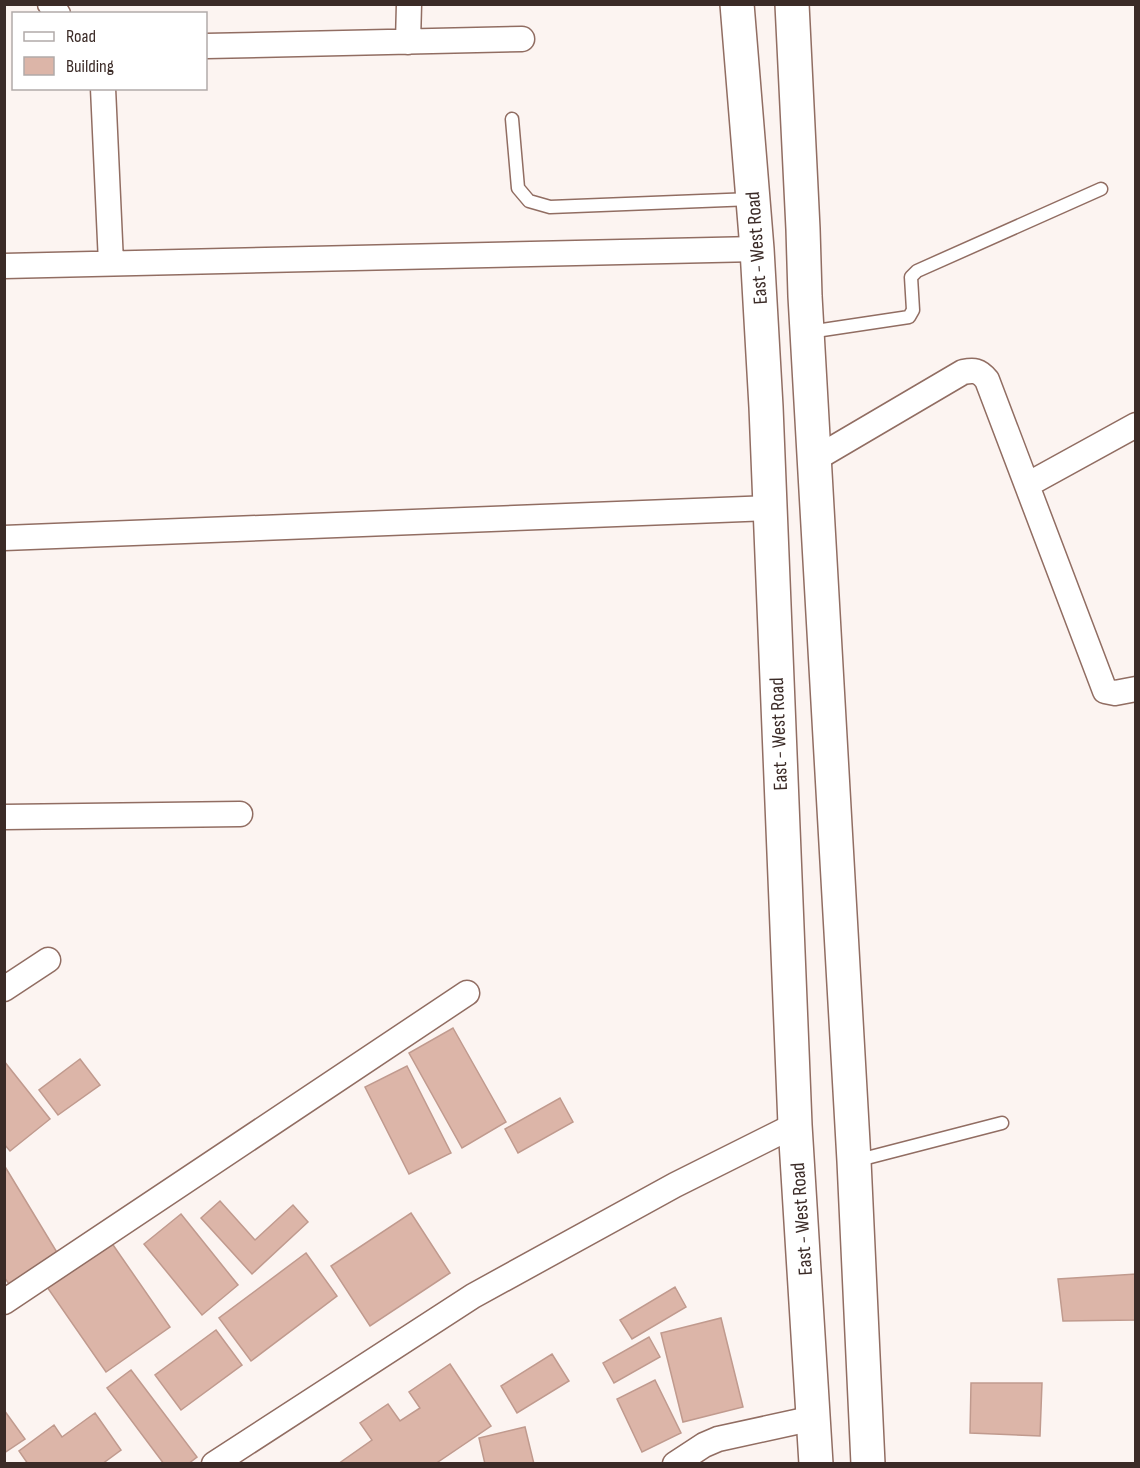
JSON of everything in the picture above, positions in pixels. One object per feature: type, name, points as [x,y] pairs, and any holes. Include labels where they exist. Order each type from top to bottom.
[{"type":"main road","name":"East - West Road","points":[[736,4],[757,249],[795,1125],[816,1464]]},
{"type":"main road","points":[[792,4],[868,1464]]},
{"type":"street","points":[[408,42],[409,4]]},
{"type":"street","points":[[207,46],[522,39]]},
{"type":"street","points":[[103,90],[111,263]]},
{"type":"street","points":[[4,266],[757,249]]},
{"type":"street","points":[[815,459],[963,372],[974,370],[981,374],[987,380],[1105,691],[1115,693],[1136,689]]},
{"type":"street","points":[[1027,485],[1136,425]]},
{"type":"street","points":[[4,538],[769,508]]},
{"type":"street","points":[[4,817],[240,814]]},
{"type":"street","points":[[4,989],[48,960]]},
{"type":"street","points":[[4,1302],[467,993]]},
{"type":"street","points":[[214,1464],[473,1296],[675,1185],[795,1125]]},
{"type":"street","points":[[675,1464],[704,1445],[718,1439],[814,1418]]},
{"type":"lane","points":[[512,119],[518,188],[528,201],[550,207],[753,200]]},
{"type":"lane","points":[[808,332],[909,317],[913,310],[911,277],[917,271],[1101,189]]},
{"type":"lane","points":[[854,1161],[1002,1123]]},
{"type":"building","points":[[453,1028],[506,1122],[462,1148],[409,1053]]},
{"type":"building","points":[[80,1059],[100,1085],[58,1115],[39,1090]]},
{"type":"building","points":[[4,1061],[50,1119],[10,1151],[4,1144]]},
{"type":"building","points":[[407,1066],[451,1153],[409,1174],[365,1087]]},
{"type":"building","points":[[560,1098],[573,1122],[518,1153],[505,1129]]},
{"type":"building","points":[[4,1165],[58,1254],[9,1284],[4,1277]]},
{"type":"building","points":[[220,1201],[255,1240],[293,1205],[308,1222],[252,1274],[201,1218]]},
{"type":"building","points":[[411,1213],[450,1273],[370,1326],[331,1266]]},
{"type":"building","points":[[181,1214],[238,1285],[202,1315],[144,1244]]},
{"type":"building","points":[[111,1242],[170,1327],[106,1372],[47,1287]]},
{"type":"building","points":[[306,1253],[337,1296],[251,1361],[219,1318]]},
{"type":"building","points":[[1136,1274],[1136,1320],[1063,1321],[1058,1279]]},
{"type":"building","points":[[675,1287],[686,1307],[632,1339],[620,1320]]},
{"type":"building","points":[[721,1318],[743,1407],[683,1422],[661,1333]]},
{"type":"building","points":[[216,1330],[242,1365],[181,1410],[155,1375]]},
{"type":"building","points":[[649,1337],[660,1357],[614,1383],[603,1363]]},
{"type":"building","points":[[552,1354],[569,1381],[517,1413],[501,1386]]},
{"type":"building","points":[[450,1364],[491,1426],[435,1464],[338,1464],[372,1440],[360,1423],[388,1404],[400,1421],[420,1408],[409,1392]]},
{"type":"building","points":[[131,1370],[197,1457],[188,1464],[164,1464],[107,1388]]},
{"type":"building","points":[[655,1380],[681,1433],[642,1452],[617,1399]]},
{"type":"building","points":[[971,1383],[1042,1383],[1040,1436],[970,1433]]},
{"type":"building","points":[[4,1410],[25,1439],[4,1453]]},
{"type":"building","points":[[95,1413],[121,1450],[102,1464],[28,1464],[19,1451],[54,1425],[62,1437]]},
{"type":"building","points":[[525,1427],[534,1464],[485,1464],[479,1438]]}]
